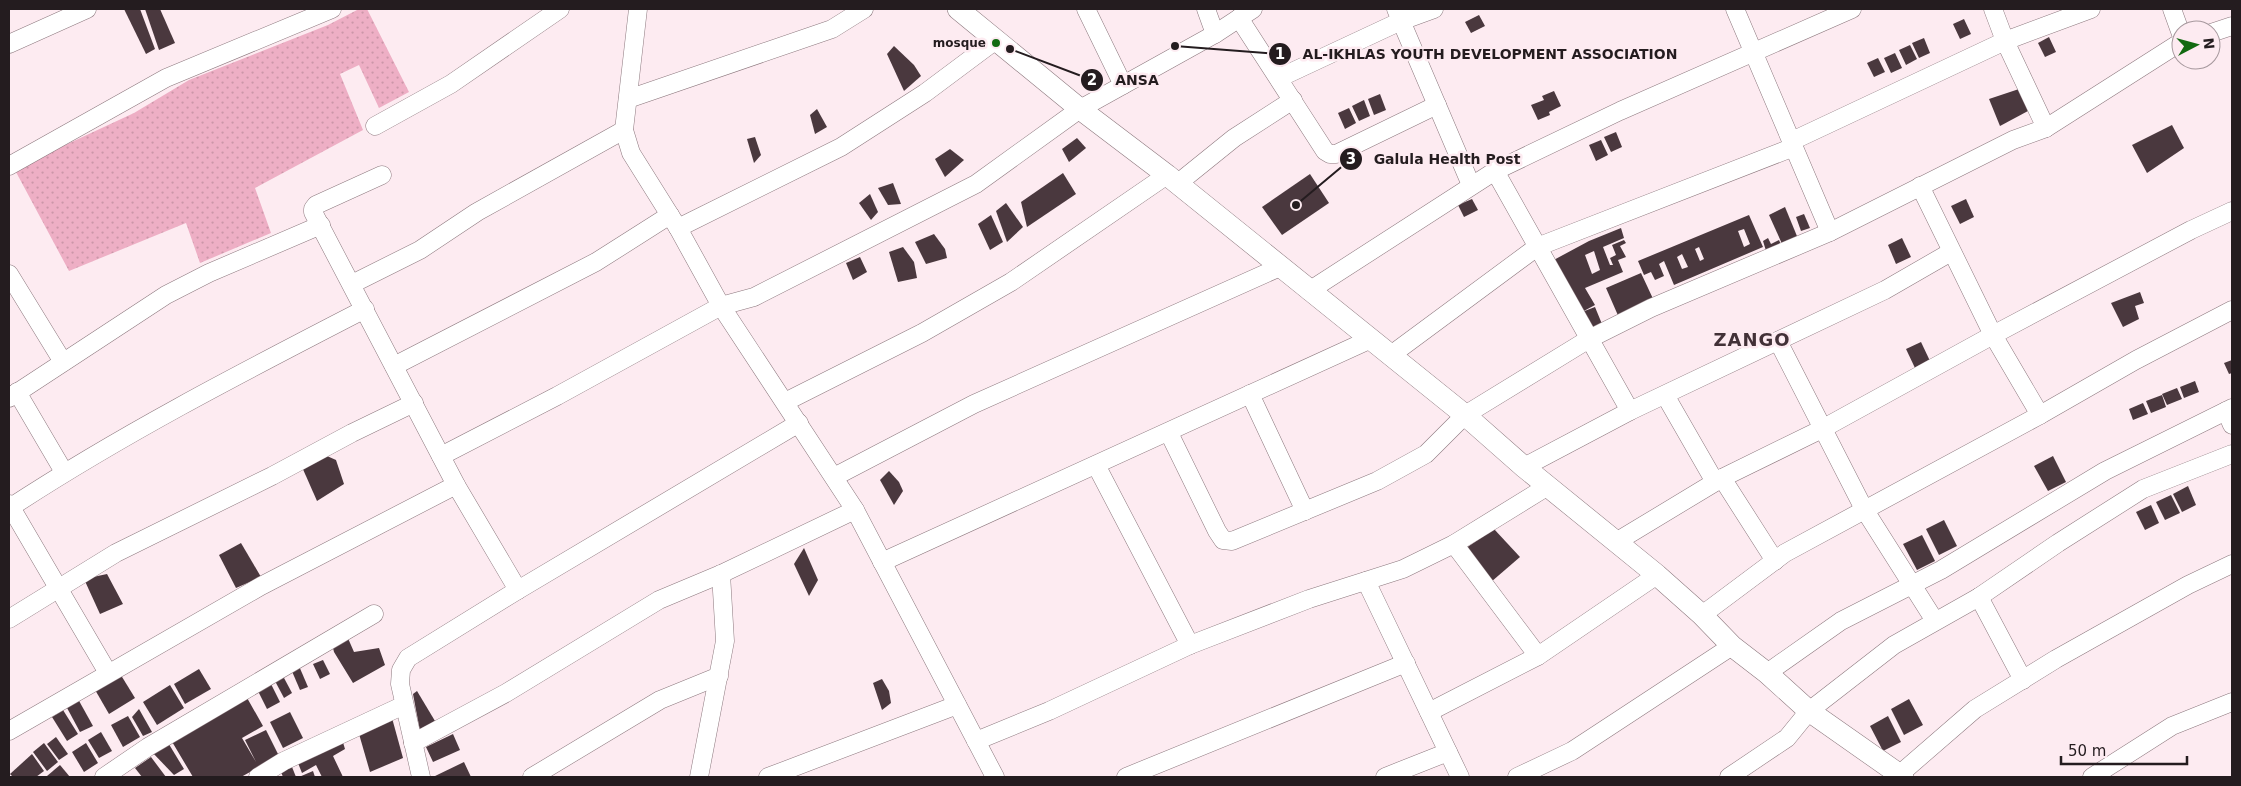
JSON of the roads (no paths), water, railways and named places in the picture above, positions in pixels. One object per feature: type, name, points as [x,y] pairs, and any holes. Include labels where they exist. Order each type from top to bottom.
[{"type":"street","points":[[9,44],[87,9]]},
{"type":"street","points":[[9,166],[166,78],[294,16],[332,9]]},
{"type":"street","points":[[375,126],[451,84],[560,9]]},
{"type":"street","points":[[638,9],[624,130],[632,153],[674,222],[721,306],[855,510],[996,777]]},
{"type":"street","points":[[628,99],[832,30],[864,9]]},
{"type":"street","points":[[958,9],[1080,109],[1172,179],[1465,414],[1524,467],[1657,575],[1732,646],[1767,673],[1808,711],[1893,774],[1975,709],[2188,585],[2232,564]]},
{"type":"street","points":[[1086,9],[1123,85]]},
{"type":"street","points":[[1206,9],[1215,34]]},
{"type":"street","points":[[1279,78],[1399,15],[1434,9]]},
{"type":"street","points":[[1735,9],[1830,232]]},
{"type":"street","points":[[1310,291],[1471,185],[1494,172],[1620,111],[1852,9]]},
{"type":"street","points":[[1993,9],[2005,41],[2046,128]]},
{"type":"street","points":[[1391,355],[1537,247],[1793,144],[2005,41],[2091,9]]},
{"type":"street","points":[[441,456],[557,396],[721,306],[754,297],[976,184],[1080,109],[1215,34],[1246,14],[1279,78],[1325,151],[1330,154],[1336,154],[1437,105]]},
{"type":"street","points":[[1399,15],[1471,185]]},
{"type":"street","points":[[394,366],[674,222],[841,148],[925,93],[996,40]]},
{"type":"street","points":[[1169,433],[1223,540],[1232,540],[1377,482],[1426,454],[1465,414],[1589,339],[1651,308],[1830,232],[2013,140],[2046,128],[2171,48]]},
{"type":"street","points":[[785,402],[922,333],[1011,282],[1293,100]]},
{"type":"street","points":[[352,284],[420,250],[477,212],[624,130]]},
{"type":"street","points":[[1494,172],[1630,411]]},
{"type":"street","points":[[382,175],[316,205],[313,212],[456,485],[518,590]]},
{"type":"street","points":[[1920,186],[1993,335],[2040,416]]},
{"type":"street","points":[[1616,542],[1719,480],[1822,429],[1993,335],[2191,230],[2232,211]]},
{"type":"street","points":[[64,472],[13,395],[166,295],[321,226]]},
{"type":"street","points":[[1524,467],[1630,411],[1885,290],[1951,252]]},
{"type":"street","points":[[834,477],[974,404],[1280,267]]},
{"type":"street","points":[[9,274],[63,362]]},
{"type":"street","points":[[108,673],[59,586],[10,510],[64,472],[250,368],[365,309]]},
{"type":"street","points":[[1702,616],[1785,553],[2040,416],[2136,360],[2232,310]]},
{"type":"street","points":[[882,562],[1169,433],[1371,339]]},
{"type":"street","points":[[1778,341],[1864,509],[1935,621]]},
{"type":"street","points":[[1250,394],[1305,511]]},
{"type":"street","points":[[1665,395],[1719,480],[1775,561]]},
{"type":"street","points":[[9,619],[59,586],[116,553],[272,476],[352,433],[414,404]]},
{"type":"street","points":[[1767,673],[1841,621],[1912,583],[1941,570],[2105,471],[2230,414]]},
{"type":"street","points":[[421,777],[400,684],[401,670],[408,658],[518,590],[799,423]]},
{"type":"street","points":[[1729,777],[1787,738],[1808,711],[1894,645],[1979,597],[2058,542],[2143,489],[2232,454]]},
{"type":"street","points":[[1096,465],[1190,645]]},
{"type":"street","points":[[9,731],[261,586],[456,485]]},
{"type":"street","points":[[976,741],[1050,711],[1190,645],[1309,599],[1403,569],[1454,544],[1548,486]]},
{"type":"street","points":[[413,743],[506,693],[659,600],[721,574],[855,510]]},
{"type":"street","points":[[1454,544],[1538,656]]},
{"type":"street","points":[[699,777],[725,641],[721,574]]},
{"type":"street","points":[[1429,712],[1538,656],[1657,575]]},
{"type":"street","points":[[1366,581],[1460,777]]},
{"type":"street","points":[[1979,597],[2023,680]]},
{"type":"street","points":[[104,777],[148,747],[374,614]]},
{"type":"street","points":[[1517,777],[1572,751],[1732,646]]},
{"type":"street","points":[[1126,777],[1406,663]]},
{"type":"street","points":[[532,777],[660,700],[719,676]]},
{"type":"street","points":[[2092,777],[2172,726],[2232,702]]},
{"type":"street","points":[[768,777],[957,704]]},
{"type":"street","points":[[258,777],[284,761],[404,705]]},
{"type":"street","points":[[1385,777],[1448,752]]},
{"type":"place","name":"mosque","points":[[996,43]]},
{"type":"place","name":"AL-IKHLAS YOUTH DEVELOPMENT ASSOCIATION","points":[[1175,46]]},
{"type":"place","name":"ANSA","points":[[1010,49]]},
{"type":"place","name":"Galula Health Post","points":[[1296,205]]},
{"type":"district","name":"ZANGO","points":[[1752,340]]}]
